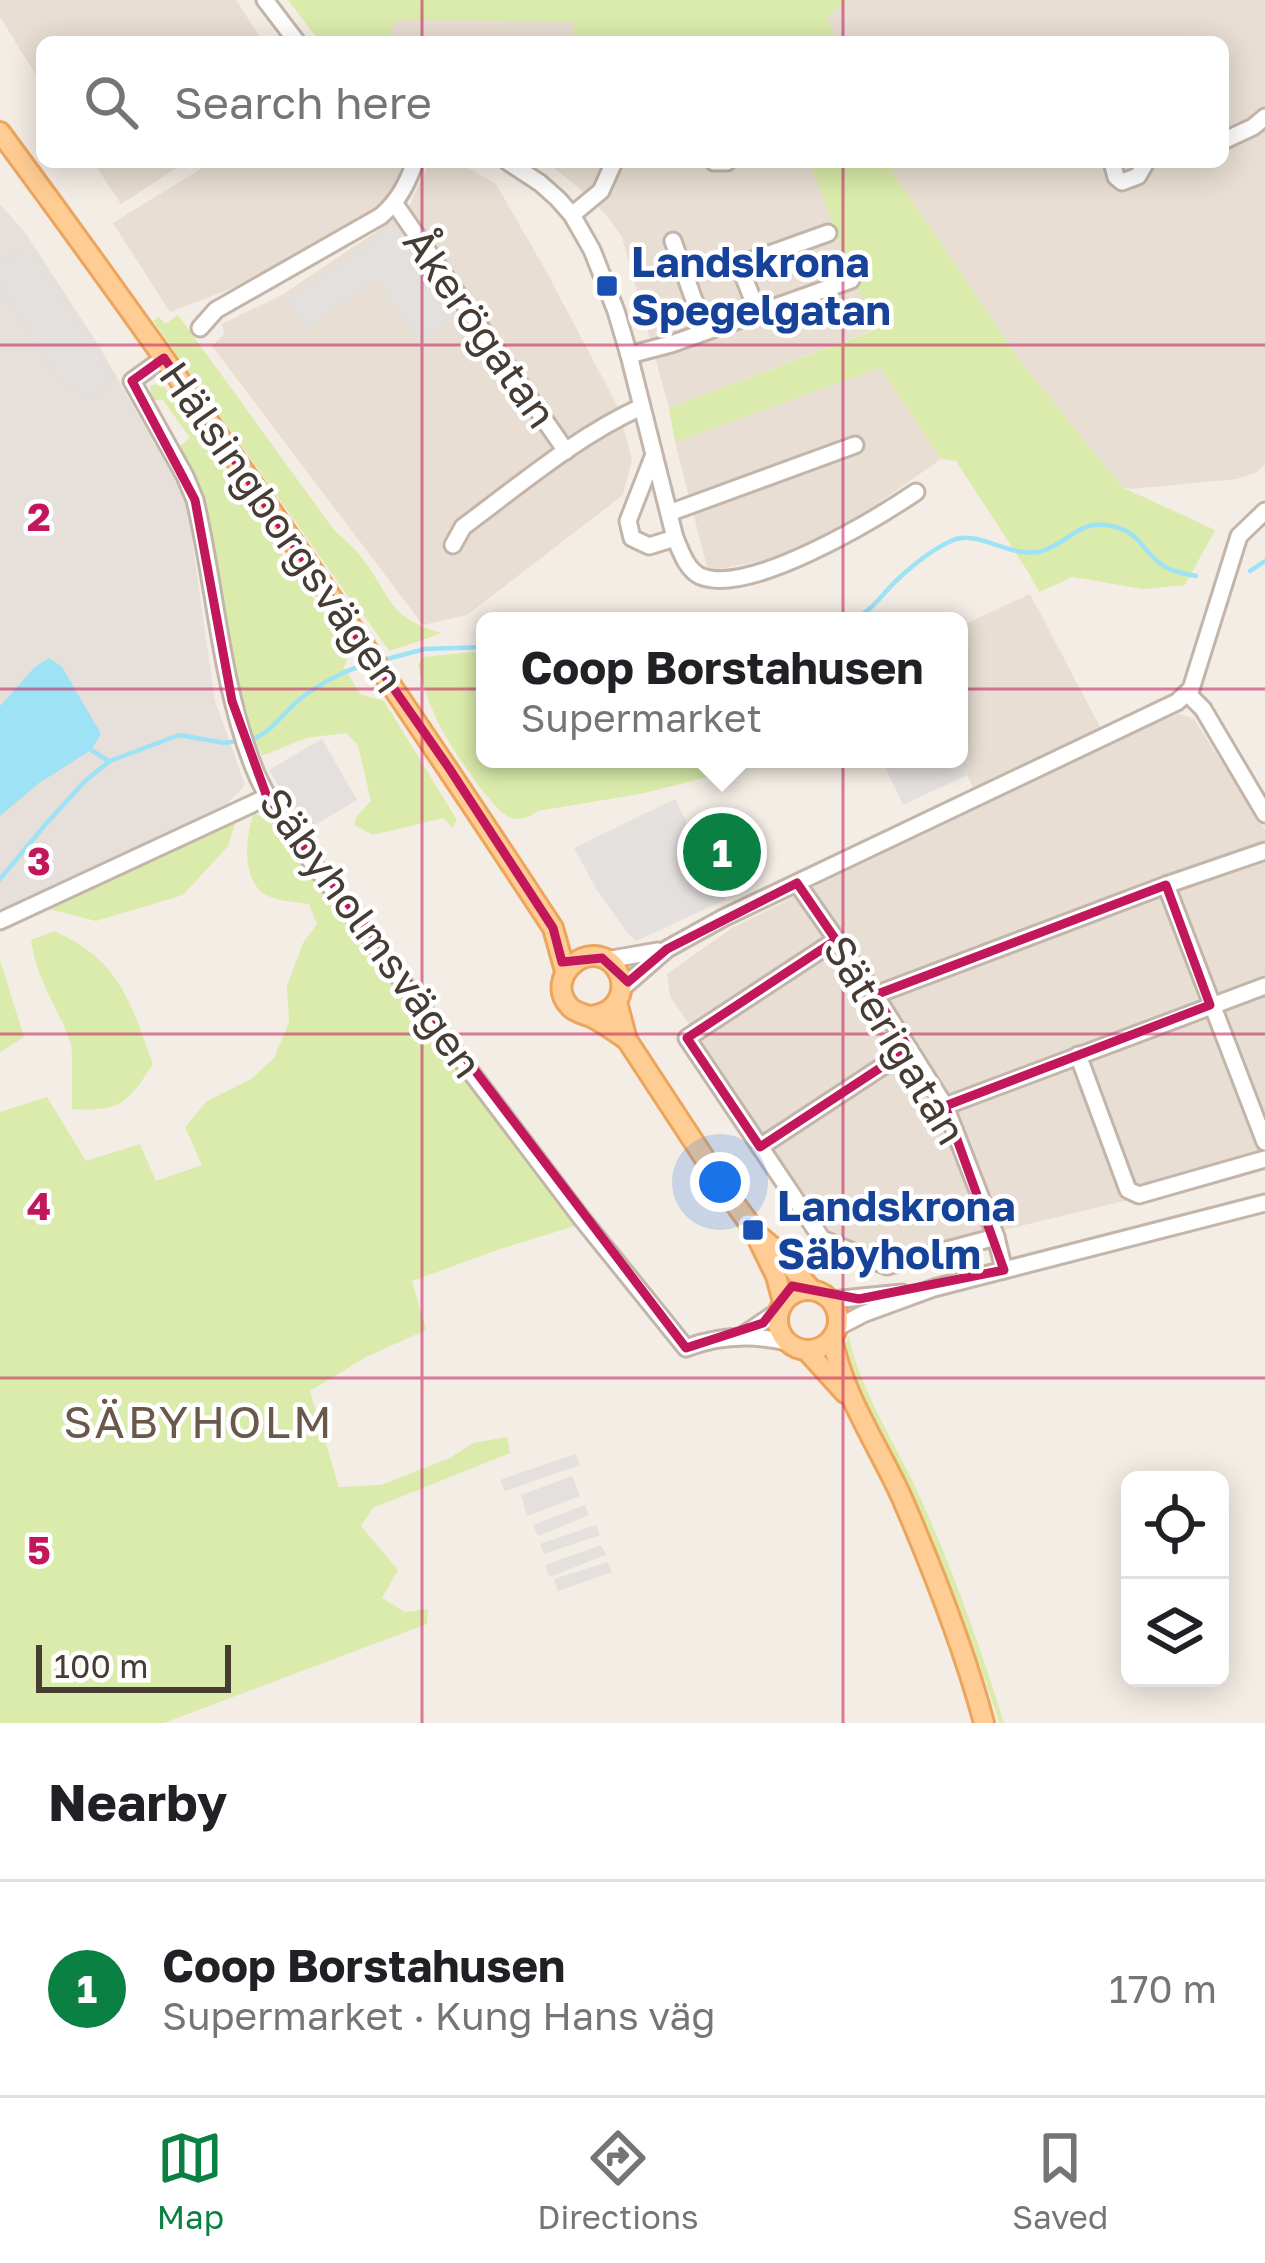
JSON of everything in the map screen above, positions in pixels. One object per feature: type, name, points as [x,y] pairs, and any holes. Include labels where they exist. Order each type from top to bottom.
[{"type":"main road","name":"Hälsingborgsvägen","points":[[0,132],[404,702],[553,928],[565,971]]},
{"type":"main road","name":"Hälsingborgsvägen","points":[[553,928],[597,958]]},
{"type":"main road","points":[[628,1040],[565,1001],[561,986],[565,971],[575,961],[597,958],[618,972],[628,1040],[757,1234],[776,1276],[780,1331],[855,1406]]},
{"type":"main road","points":[[591,1016],[605,1012],[619,995]]},
{"type":"main road","points":[[757,1234],[811,1289],[832,1300],[838,1313],[835,1352],[932,1573],[984,1723]]},
{"type":"main road","points":[[781,1307],[795,1292],[811,1289]]},
{"type":"main road","points":[[797,1346],[821,1348],[835,1333]]},
{"type":"street","points":[[265,0],[286,36]]},
{"type":"street","points":[[1229,138],[1265,117]]},
{"type":"street","points":[[200,328],[216,310],[381,216],[404,189],[413,168]]},
{"type":"street","points":[[517,168],[572,215],[607,286],[675,538],[694,573],[732,578],[815,551],[916,492]]},
{"type":"street","points":[[572,215],[602,191],[612,168]]},
{"type":"street","points":[[1114,168],[1122,182],[1138,176],[1143,168]]},
{"type":"street","name":"Åkerögatan","points":[[394,204],[566,451]]},
{"type":"street","points":[[758,313],[743,275],[750,262],[828,232]]},
{"type":"street","points":[[673,241],[705,332]]},
{"type":"street","points":[[629,355],[851,280]]},
{"type":"street","name":"Säbyholmsvägen","points":[[164,358],[132,381],[195,500],[232,701],[254,768],[296,841],[686,1348],[743,1335],[797,1346]]},
{"type":"street","points":[[454,544],[463,527],[566,451],[641,407]]},
{"type":"street","points":[[669,514],[855,445]]},
{"type":"street","points":[[653,457],[628,527],[632,538],[644,545],[675,538]]},
{"type":"street","points":[[619,995],[667,949],[723,918],[1178,702],[1191,689],[1239,536],[1265,511]]},
{"type":"street","points":[[1187,693],[1203,710],[1265,814]]},
{"type":"street","points":[[0,921],[268,797]]},
{"type":"street","points":[[875,995],[1265,851]]},
{"type":"street","name":"Säterigatan","points":[[796,883],[945,1106],[996,1237],[1004,1270]]},
{"type":"street","points":[[1166,885],[1265,1142]]},
{"type":"street","points":[[836,940],[687,1038],[822,1238],[887,1266],[996,1237]]},
{"type":"street","points":[[597,958],[667,949]]},
{"type":"street","points":[[945,1106],[1265,986]]},
{"type":"street","points":[[760,1147],[909,1049]]},
{"type":"street","points":[[1078,1055],[1128,1190],[1139,1195],[1265,1159]]},
{"type":"street","points":[[835,1333],[863,1313],[934,1288],[1265,1202]]},
{"type":"street","points":[[832,1300],[934,1288]]},
{"type":"street","name":"Säbyholmsvägen","points":[[743,1335],[781,1307]]},
{"type":"highlighted area","points":[[164,358],[449,768],[553,928],[562,962],[602,958],[628,982],[667,949],[797,883],[836,940],[687,1038],[760,1147],[909,1049],[875,995],[1166,885],[1210,1005],[945,1106],[1004,1270],[859,1299],[792,1286],[763,1323],[686,1348],[267,797],[232,701],[195,500],[132,381]]},
{"type":"shaded area","points":[[0,0],[236,0],[259,36],[36,36],[36,75],[0,17]]},
{"type":"shaded area","points":[[847,0],[1265,0],[1265,465],[1237,479],[1122,487],[1018,358],[890,168],[1229,168],[1229,36],[835,36],[827,17]]},
{"type":"shaded area","points":[[396,20],[575,21],[574,36],[389,36]]},
{"type":"shaded area","points":[[97,168],[177,168],[121,204]]},
{"type":"shaded area","points":[[202,168],[404,168],[397,188],[372,214],[241,285],[170,312],[113,223]]},
{"type":"shaded area","points":[[427,168],[468,168],[496,184],[619,409],[632,460],[623,495],[467,615],[423,625],[212,346],[224,334],[222,324],[282,295],[407,211]]},
{"type":"shaded area","points":[[554,168],[811,168],[876,329],[669,408],[622,237],[587,195]]},
{"type":"shaded area","points":[[0,204],[26,234],[99,346],[186,499],[215,701],[245,785],[227,804],[0,910]]},
{"type":"shaded area","points":[[401,221],[464,311],[420,342],[375,280],[305,330],[285,301]]},
{"type":"shaded area","points":[[29,244],[115,379],[90,398],[58,380],[0,286],[0,264]]},
{"type":"shaded area","points":[[880,368],[941,459],[824,541],[765,560],[708,571],[675,442]]},
{"type":"shaded area","points":[[1030,594],[1108,742],[1179,714],[1194,719],[1265,830],[1265,1167],[887,1258],[828,1232],[670,996],[667,974],[732,928],[980,803],[964,768],[968,768],[968,623]]},
{"type":"shaded area","points":[[322,739],[357,800],[305,831],[269,770]]},
{"type":"shaded area","points":[[885,768],[964,768],[967,775],[903,805]]},
{"type":"shaded area","points":[[675,799],[725,900],[636,941],[597,890],[574,848]]},
{"type":"shaded area","points":[[575,1454],[580,1465],[505,1491],[500,1480]]},
{"type":"shaded area","points":[[572,1476],[580,1496],[527,1516],[521,1495]]},
{"type":"shaded area","points":[[585,1505],[589,1515],[538,1536],[533,1525]]},
{"type":"shaded area","points":[[596,1525],[600,1535],[544,1554],[540,1544]]},
{"type":"shaded area","points":[[601,1545],[606,1555],[549,1577],[545,1565]]},
{"type":"shaded area","points":[[607,1562],[612,1572],[558,1591],[554,1579]]},
{"type":"green space","points":[[288,0],[847,0],[827,17],[835,36],[574,36],[574,21],[397,20],[389,36],[315,36]]},
{"type":"green space","points":[[811,168],[890,168],[1018,358],[1122,487],[1215,530],[1185,585],[1143,589],[1073,577],[1039,592],[956,461],[941,459],[880,368],[675,442],[669,408],[875,330]]},
{"type":"green space","points":[[178,315],[392,604],[410,620],[442,633],[390,651],[153,321],[159,317],[165,324]]},
{"type":"green space","points":[[162,384],[337,632],[350,653],[344,667],[360,694],[384,701],[457,820],[453,828],[443,818],[373,835],[354,825],[371,801],[358,745],[346,733],[306,738],[262,756],[228,639],[206,509],[180,446],[190,438],[163,400],[153,400],[150,393],[151,385]]},
{"type":"green space","points":[[476,653],[476,768],[741,768],[645,793],[511,818],[484,792],[446,737],[418,665],[423,657]]},
{"type":"green space","points":[[254,812],[277,828],[575,1226],[412,1281],[426,1330],[366,1357],[310,1391],[339,1487],[381,1485],[450,1458],[473,1443],[507,1437],[510,1453],[373,1508],[361,1526],[398,1570],[382,1598],[405,1612],[428,1609],[427,1624],[164,1723],[0,1723],[0,1112],[47,1097],[86,1161],[140,1144],[156,1181],[202,1165],[185,1127],[207,1101],[251,1079],[274,1058],[289,1022],[287,986],[303,943],[317,924],[309,904],[273,898],[256,886],[247,855]]},
{"type":"green space","points":[[237,818],[228,846],[183,895],[96,921],[45,908]]},
{"type":"green space","points":[[54,931],[94,955],[120,985],[153,1064],[137,1088],[112,1106],[72,1109],[70,1041],[42,980],[31,940]]},
{"type":"green space","points":[[0,960],[24,1037],[0,1052]]},
{"type":"green space","points":[[849,1336],[869,1396],[944,1552],[1004,1723],[999,1723],[928,1534],[842,1352]]},
{"type":"water","points":[[49,658],[62,667],[101,734],[91,750],[39,783],[0,816],[0,706]]},
{"type":"waterway","points":[[865,612],[923,558],[962,538],[1030,553],[1053,547],[1085,527],[1105,525],[1130,533],[1163,565],[1196,576]]},
{"type":"waterway","points":[[1250,571],[1265,561]]},
{"type":"waterway","points":[[379,661],[425,649],[476,647]]},
{"type":"waterway","points":[[249,740],[315,688],[368,664]]},
{"type":"waterway","points":[[0,879],[85,781],[110,761],[179,735],[237,741]]},
{"type":"waterway","points":[[91,750],[107,760]]},
{"type":"place","name":"Landskrona Spegelgatan","points":[[607,286]]},
{"type":"place","name":"Coop Borstahusen","points":[[722,852]]},
{"type":"place","name":"Landskrona Säbyholm","points":[[753,1230]]},
{"type":"district","name":"SÄBYHOLM","points":[[199,1422]]}]
